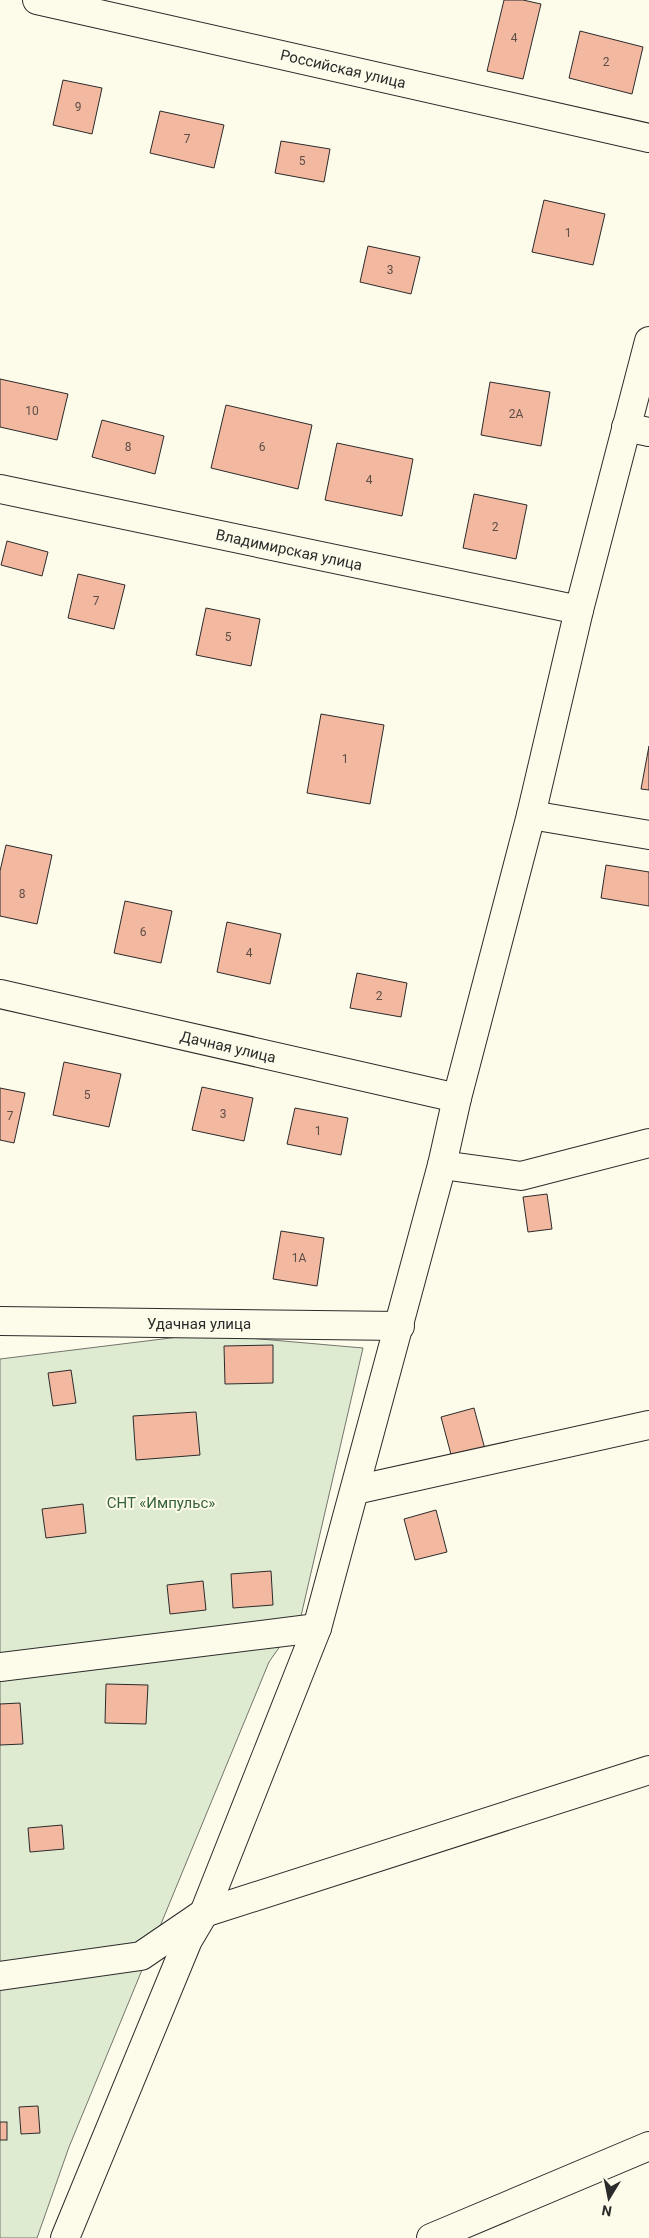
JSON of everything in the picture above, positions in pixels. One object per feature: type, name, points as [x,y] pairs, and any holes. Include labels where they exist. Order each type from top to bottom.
[{"type":"street","name":"Российская улица","points":[[37,0],[649,138]]},
{"type":"street","points":[[65,2238],[188,1940],[204,1913],[317,1628],[442,1165],[457,1098],[531,816],[579,610],[638,430],[649,341]]},
{"type":"street","name":"Владимирская улица","points":[[0,489],[579,610]]},
{"type":"street","points":[[531,816],[649,835]]},
{"type":"street","name":"Дачная улица","points":[[0,994],[457,1098]]},
{"type":"street","points":[[442,1165],[520,1176],[649,1142]]},
{"type":"street","name":"Удачная улица","points":[[3,1324],[400,1326]]},
{"type":"street","points":[[355,1490],[649,1425]]},
{"type":"street","points":[[0,1667],[317,1628]]},
{"type":"street","points":[[0,1976],[141,1956],[204,1913],[649,1770]]},
{"type":"street","points":[[431,2238],[649,2146]]},
{"type":"green space","name":"СНТ «Импульс»","points":[[203,1334],[363,1348],[301,1616],[269,1662],[69,2147],[37,2238],[0,2238],[0,1359]]},
{"type":"building","points":[[504,0],[523,0],[541,4],[523,79],[487,71]]},
{"type":"building","points":[[580,31],[643,47],[632,94],[569,78]]},
{"type":"building","points":[[63,80],[102,88],[92,134],[53,125]]},
{"type":"building","points":[[160,111],[224,125],[214,168],[150,153]]},
{"type":"building","points":[[281,141],[330,149],[324,182],[275,173]]},
{"type":"building","points":[[544,200],[605,214],[593,265],[532,252]]},
{"type":"building","points":[[368,246],[420,257],[411,294],[360,282]]},
{"type":"building","points":[[0,379],[68,394],[57,440],[0,427]]},
{"type":"building","points":[[490,382],[550,392],[541,446],[481,435]]},
{"type":"building","points":[[226,405],[312,425],[298,489],[211,468]]},
{"type":"building","points":[[102,420],[164,436],[155,474],[92,457]]},
{"type":"building","points":[[337,443],[413,459],[402,516],[325,500]]},
{"type":"building","points":[[474,494],[527,505],[516,559],[463,548]]},
{"type":"building","points":[[7,541],[48,552],[42,576],[1,565]]},
{"type":"building","points":[[78,574],[125,585],[114,629],[68,618]]},
{"type":"building","points":[[206,608],[260,619],[251,666],[196,655]]},
{"type":"building","points":[[321,714],[384,725],[370,804],[307,793]]},
{"type":"building","points":[[649,746],[649,790],[641,789]]},
{"type":"building","points":[[6,845],[52,855],[37,924],[0,916],[0,871]]},
{"type":"building","points":[[606,865],[649,872],[649,906],[601,898]]},
{"type":"building","points":[[125,901],[172,911],[161,963],[114,953]]},
{"type":"building","points":[[227,922],[281,934],[270,984],[217,972]]},
{"type":"building","points":[[357,973],[407,983],[401,1017],[350,1008]]},
{"type":"building","points":[[64,1062],[121,1074],[109,1127],[53,1115]]},
{"type":"building","points":[[202,1087],[253,1098],[244,1141],[192,1130]]},
{"type":"building","points":[[0,1088],[25,1093],[14,1143],[0,1140]]},
{"type":"building","points":[[295,1108],[348,1118],[341,1155],[287,1144]]},
{"type":"building","points":[[547,1194],[552,1229],[528,1232],[523,1197]]},
{"type":"building","points":[[281,1231],[324,1238],[317,1286],[273,1279]]},
{"type":"building","points":[[273,1345],[273,1383],[225,1384],[224,1346]]},
{"type":"building","points":[[71,1370],[76,1403],[53,1406],[48,1373]]},
{"type":"building","points":[[474,1408],[486,1453],[453,1462],[441,1417]]},
{"type":"building","points":[[196,1412],[200,1455],[136,1460],[133,1416]]},
{"type":"building","points":[[83,1504],[86,1533],[46,1538],[42,1509]]},
{"type":"building","points":[[436,1510],[447,1552],[415,1560],[404,1519]]},
{"type":"building","points":[[271,1571],[273,1605],[233,1608],[231,1574]]},
{"type":"building","points":[[203,1581],[206,1610],[170,1614],[167,1585]]},
{"type":"building","points":[[106,1684],[148,1685],[146,1724],[105,1723]]},
{"type":"building","points":[[20,1703],[23,1744],[0,1745],[0,1704]]},
{"type":"building","points":[[62,1825],[64,1849],[30,1852],[28,1828]]},
{"type":"building","points":[[38,2106],[40,2133],[21,2134],[19,2107]]},
{"type":"building","points":[[0,2122],[7,2122],[7,2140],[0,2140]]}]
